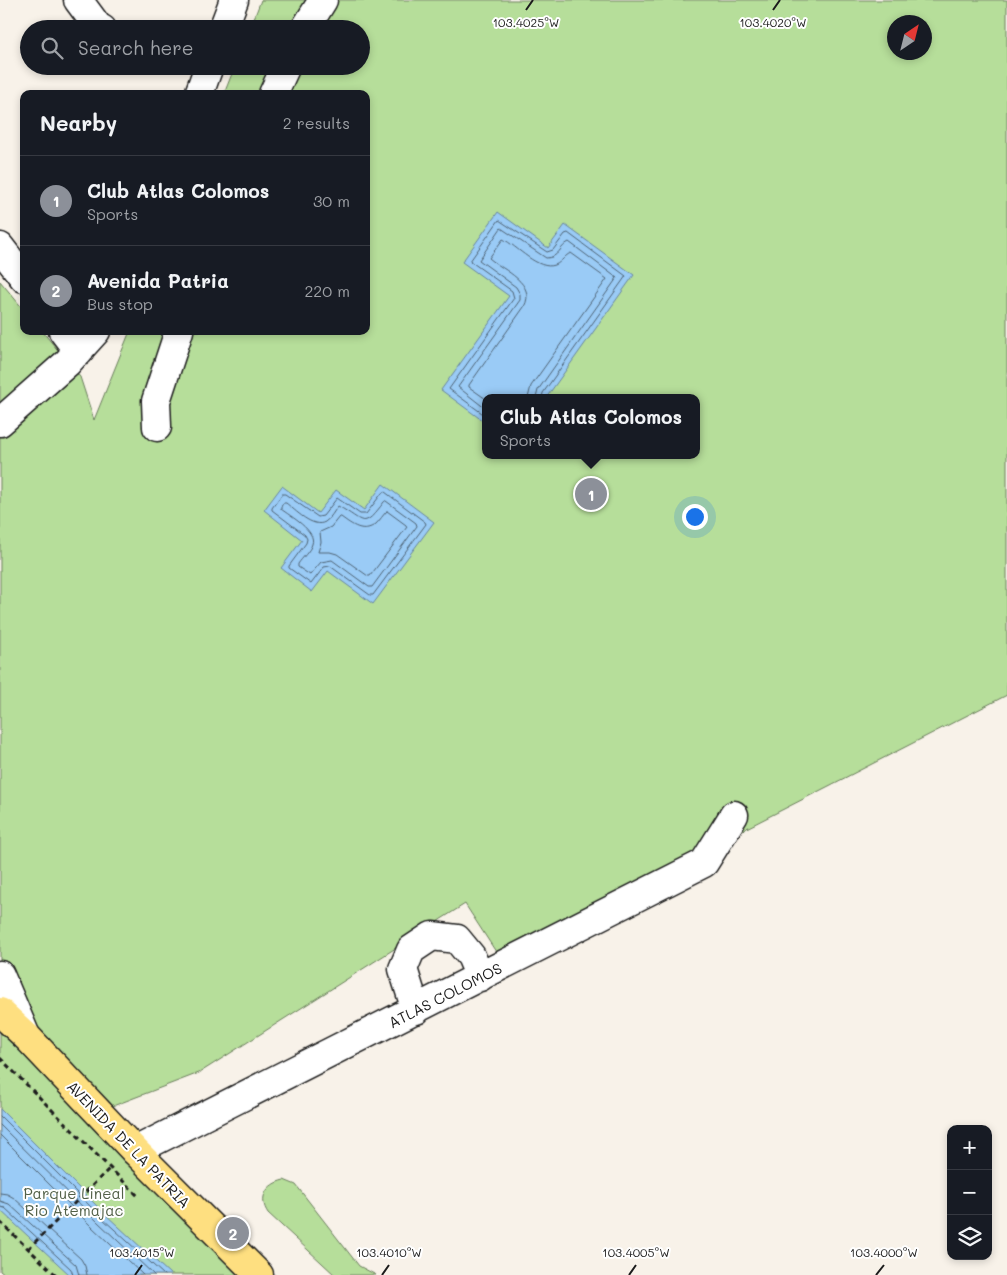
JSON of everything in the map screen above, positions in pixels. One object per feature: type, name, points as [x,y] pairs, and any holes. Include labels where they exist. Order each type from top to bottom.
[{"type":"main road","name":"AVENIDA DE LA PATRIA","points":[[0,1012],[26,1036],[135,1152],[259,1275]]},
{"type":"street","points":[[78,0],[93,20]]},
{"type":"street","points":[[226,20],[234,0]]},
{"type":"street","points":[[200,90],[206,75]]},
{"type":"street","points":[[275,90],[282,75]]},
{"type":"street","points":[[0,247],[20,273]]},
{"type":"street","points":[[0,422],[71,342],[87,335]]},
{"type":"street","points":[[157,427],[156,401],[178,335]]},
{"type":"street","name":"ATLAS COLOMOS","points":[[135,1152],[704,863],[734,815]]},
{"type":"street","points":[[416,1010],[403,969],[411,950],[432,936],[457,939],[471,956],[480,977]]},
{"type":"street","points":[[0,975],[26,1036]]},
{"type":"path","points":[[0,1058],[144,1201]]},
{"type":"path","points":[[28,1249],[110,1168]]},
{"type":"path","points":[[0,1222],[56,1275]]},
{"type":"green space","points":[[261,0],[1007,0],[1007,695],[498,955],[465,904],[199,1073],[105,1109],[0,998],[0,281],[20,305],[20,335],[45,335],[80,377],[94,420],[128,335],[370,335],[370,90],[226,90],[231,75],[370,75],[370,20],[253,20]]},
{"type":"green space","name":"Parque Lineal Rio Atemajac","points":[[0,1026],[250,1275],[5,1275],[0,1271]]},
{"type":"green space","points":[[284,1180],[296,1185],[359,1266],[376,1275],[335,1275],[268,1213],[264,1202],[266,1192],[272,1185]]},
{"type":"water","points":[[498,212],[548,248],[565,225],[634,275],[549,394],[482,394],[482,420],[441,390],[509,296],[462,262]]},
{"type":"water","points":[[383,484],[434,522],[373,604],[328,571],[312,592],[281,568],[302,540],[264,510],[282,486],[318,513],[336,490],[364,510]]},
{"type":"water","points":[[0,1109],[105,1214],[171,1275],[70,1275],[0,1210]]},
{"type":"place","name":"Club Atlas Colomos","points":[[591,494]]},
{"type":"place","name":"Avenida Patria","points":[[233,1233]]}]
